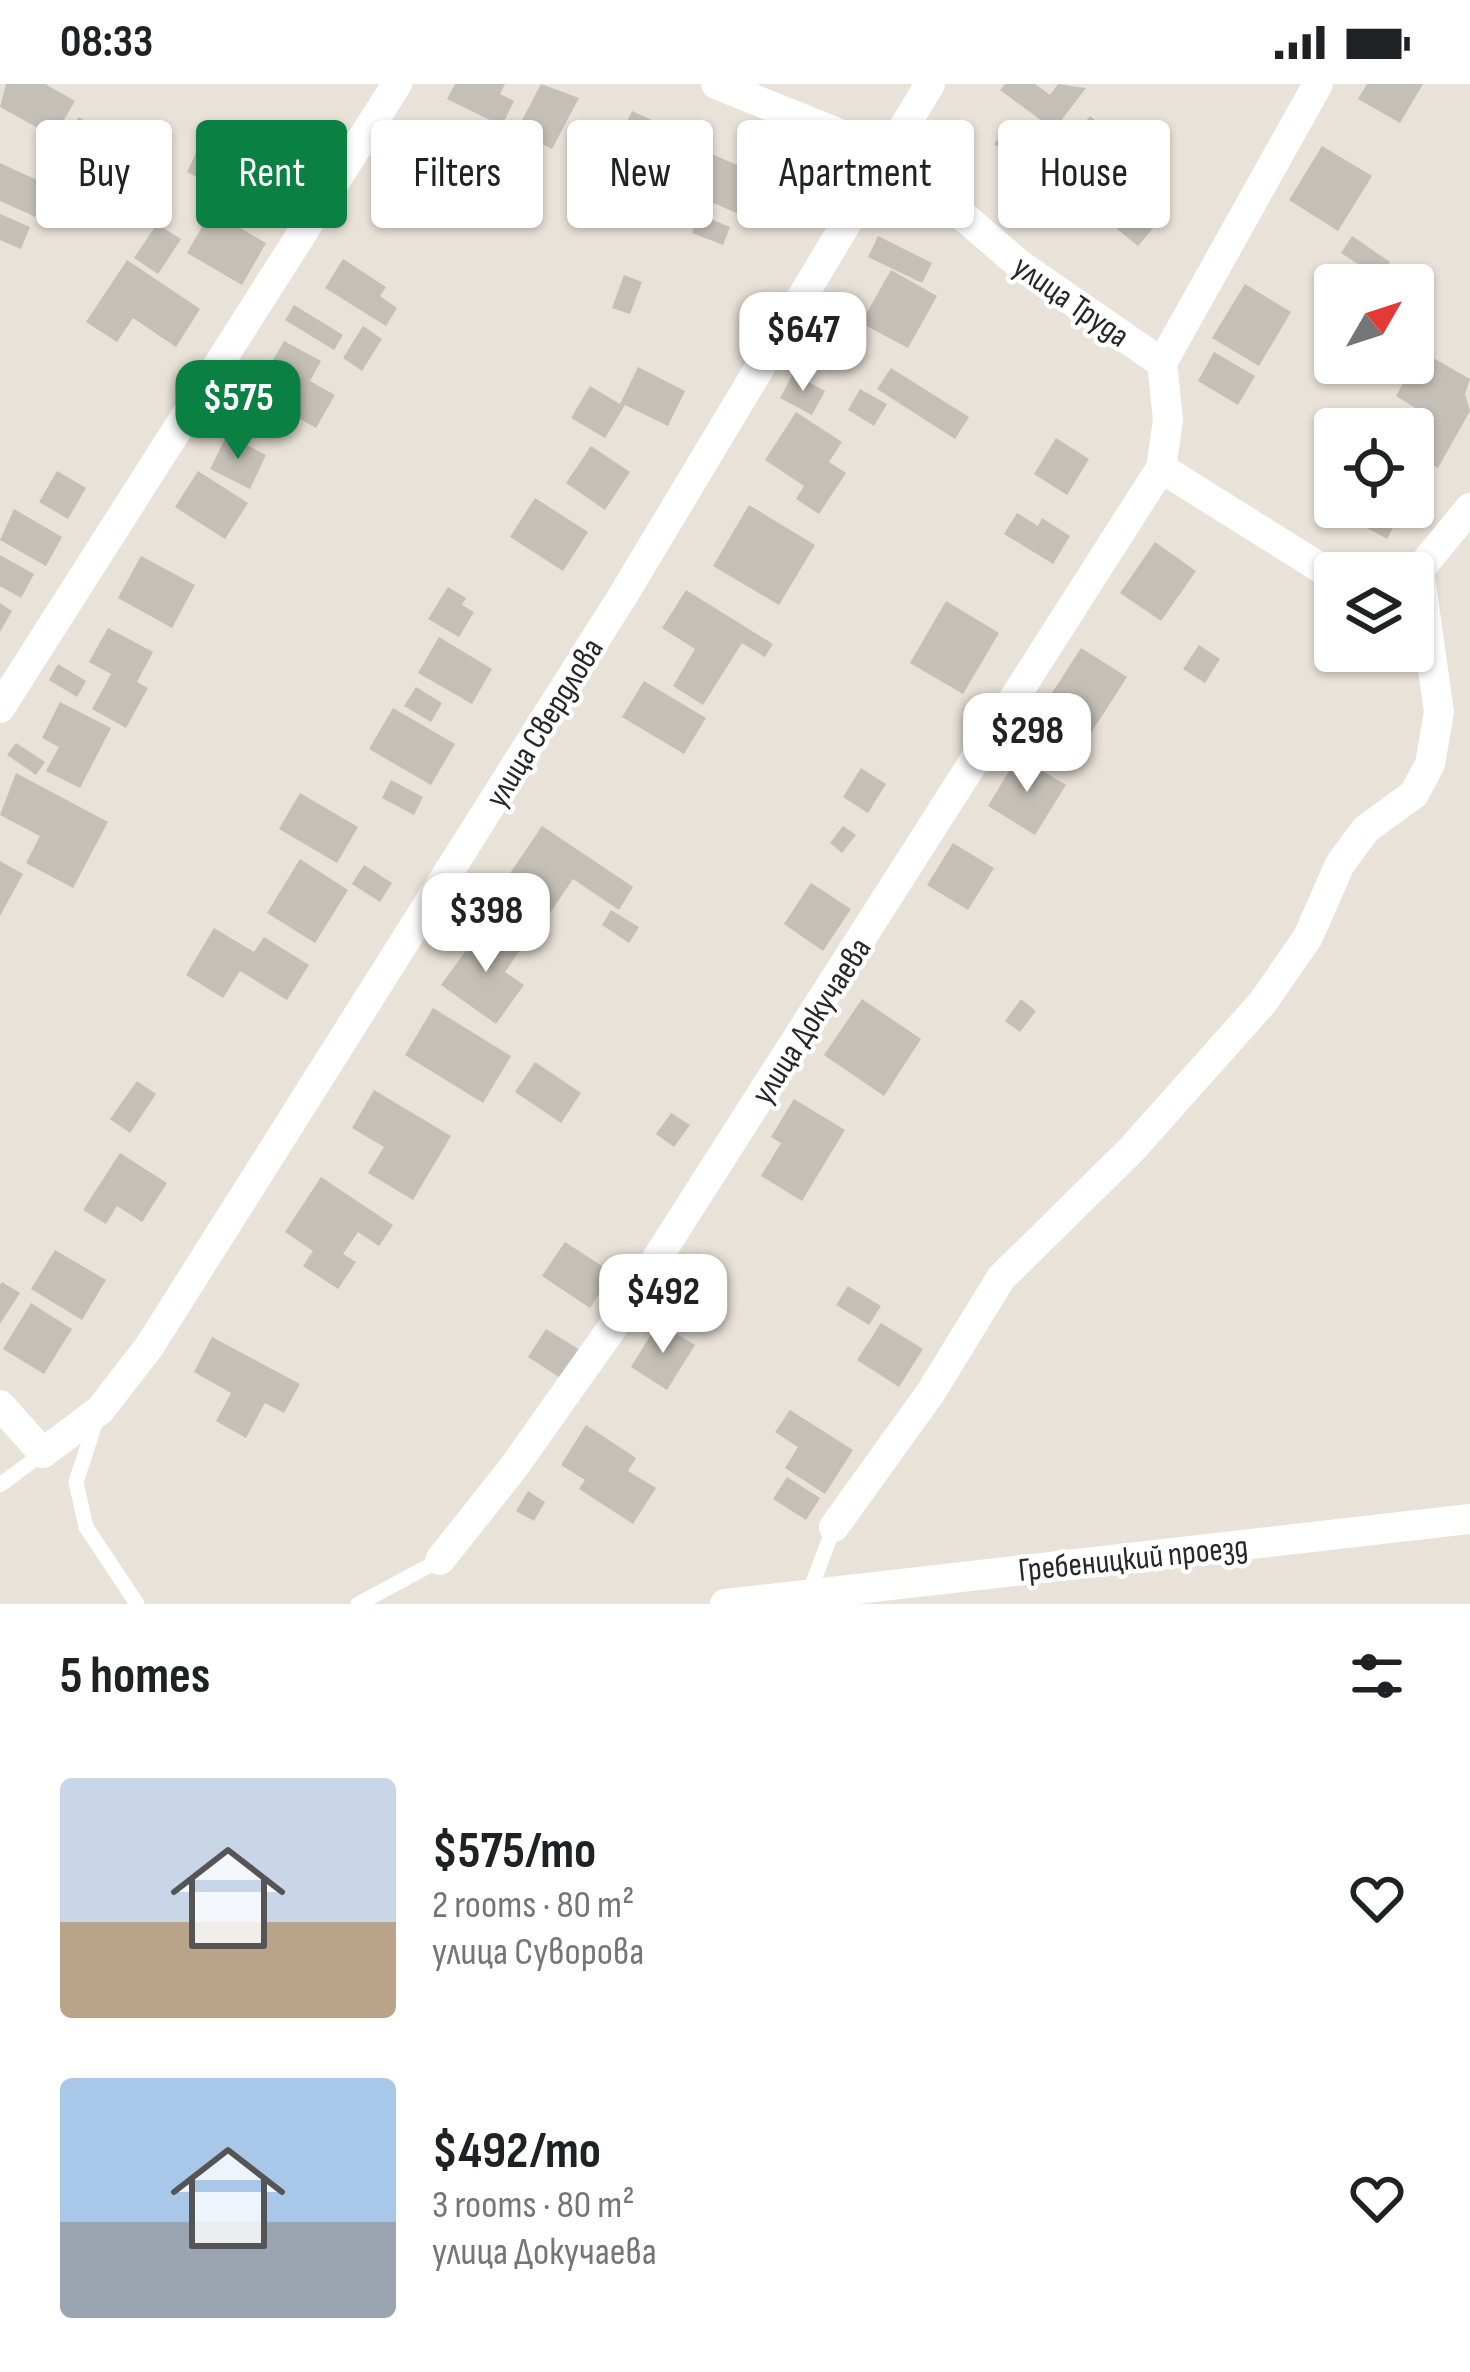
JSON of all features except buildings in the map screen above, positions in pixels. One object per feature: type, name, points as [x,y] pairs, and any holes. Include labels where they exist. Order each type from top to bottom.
[{"type":"street","points":[[0,708],[397,84]]},
{"type":"street","name":"улица Труда","points":[[716,84],[807,120]]},
{"type":"street","name":"улица Свердлова","points":[[910,120],[930,84]]},
{"type":"street","points":[[1162,363],[1318,84]]},
{"type":"street","name":"улица Труда","points":[[974,225],[1020,265],[1162,363],[1168,420],[1161,468]]},
{"type":"street","name":"улица Свердлова","points":[[43,1453],[100,1410],[149,1347],[622,597],[847,228]]},
{"type":"street","points":[[1161,468],[1314,564]]},
{"type":"street","name":"улица Докучаева","points":[[440,1560],[513,1468],[617,1321],[1161,468]]},
{"type":"street","points":[[1433,552],[1470,508]]},
{"type":"street","points":[[834,1527],[931,1392],[1001,1277],[1132,1149],[1263,1002],[1308,937],[1340,864],[1366,829],[1414,794],[1430,764],[1439,712],[1429,672]]},
{"type":"street","points":[[0,1405],[43,1453]]},
{"type":"street","name":"Гребеницкий проезд","points":[[724,1604],[1470,1519]]},
{"type":"lane","points":[[100,1410],[76,1483],[86,1527],[137,1604]]},
{"type":"lane","points":[[0,1485],[43,1453]]},
{"type":"lane","points":[[809,1593],[834,1527]]},
{"type":"lane","points":[[358,1604],[440,1560]]}]
